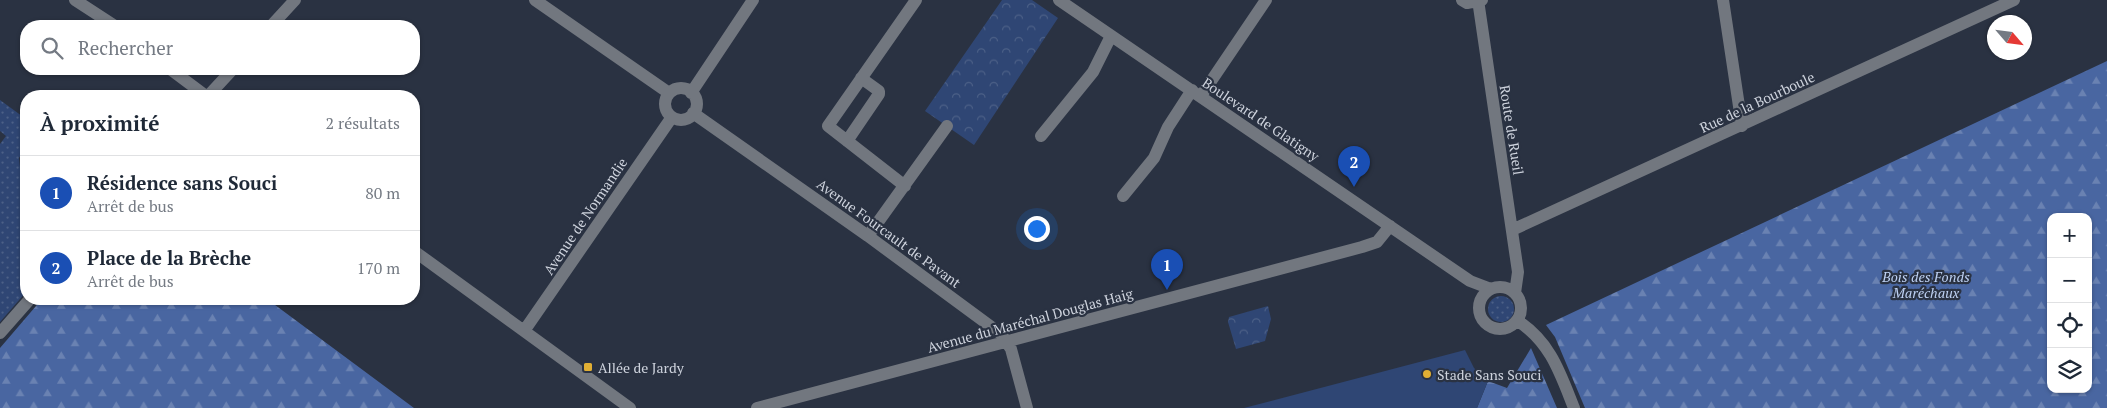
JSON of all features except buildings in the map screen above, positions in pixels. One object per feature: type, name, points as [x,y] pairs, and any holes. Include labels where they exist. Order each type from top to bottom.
[{"type":"street","points":[[75,0],[106,20]]},
{"type":"street","points":[[277,20],[295,0]]},
{"type":"street","points":[[535,0],[669,93]]},
{"type":"street","points":[[691,92],[754,0]]},
{"type":"street","points":[[905,186],[828,126],[916,0]]},
{"type":"street","name":"Boulevard de Glatigny","points":[[1060,0],[1470,281],[1495,288]]},
{"type":"street","points":[[1123,196],[1154,158],[1168,126],[1196,93],[1266,0]]},
{"type":"street","points":[[1462,0],[1467,3],[1480,0]]},
{"type":"street","name":"Route de Rueil","points":[[1480,0],[1518,272],[1515,293]]},
{"type":"street","points":[[1723,0],[1742,126]]},
{"type":"street","name":"Rue de la Bourboule","points":[[1512,230],[2014,0]]},
{"type":"street","points":[[1041,136],[1093,72],[1111,36]]},
{"type":"street","points":[[178,75],[199,90]]},
{"type":"street","points":[[213,90],[227,75]]},
{"type":"street","points":[[847,141],[879,94],[879,91],[861,78]]},
{"type":"street","points":[[678,88],[691,92],[696,102],[693,113],[681,120],[672,117],[665,106],[669,93],[678,88]]},
{"type":"street","name":"Avenue Fourcault de Pavant","points":[[693,113],[993,327],[1007,342],[1027,408]]},
{"type":"street","name":"Avenue de Normandie","points":[[524,331],[672,117]]},
{"type":"street","points":[[868,236],[947,126]]},
{"type":"street","name":"Avenue du Maréchal Douglas Haig","points":[[757,408],[1378,242],[1390,226]]},
{"type":"street","points":[[420,255],[630,408]]},
{"type":"street","points":[[1495,288],[1508,288],[1515,293],[1522,306],[1518,321],[1505,329],[1490,327],[1480,316],[1480,301],[1495,288],[1516,264]]},
{"type":"street","name":"Boulevard de Glatigny","points":[[1470,281],[1480,301]]},
{"type":"street","points":[[0,333],[25,305]]},
{"type":"street","points":[[1518,321],[1542,340],[1560,372],[1574,408]]},
{"type":"green space","points":[[1002,0],[1032,0],[1058,18],[974,145],[925,111]]},
{"type":"green space","name":"Bois des Fonds Maréchaux","points":[[2107,61],[2107,408],[1585,408],[1555,337],[1546,325]]},
{"type":"green space","points":[[0,100],[20,115],[20,299],[0,322],[0,144],[6,136],[0,131]]},
{"type":"green space","points":[[1501,296],[1510,300],[1514,309],[1510,318],[1501,322],[1492,318],[1488,309],[1492,300]]},
{"type":"green space","points":[[37,305],[275,305],[414,408],[0,408],[0,348]]},
{"type":"green space","points":[[1268,306],[1271,319],[1265,341],[1236,349],[1228,322],[1229,317]]},
{"type":"green space","points":[[1531,348],[1557,408],[1477,408],[1488,381],[1507,388]]},
{"type":"green space","name":"Stade Sans Souci","points":[[1465,350],[1474,368],[1488,381],[1477,408],[1244,408]]},
{"type":"place","name":"Place de la Brèche","points":[[1354,187]]},
{"type":"place","name":"Résidence sans Souci","points":[[1167,290]]},
{"type":"place","name":"Allée de Jardy","points":[[588,367]]},
{"type":"place","name":"Stade Sans Souci","points":[[1427,374]]}]
